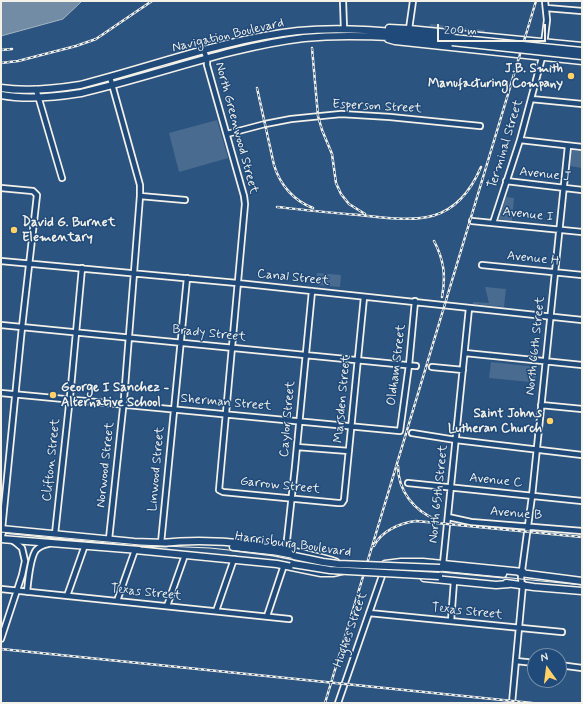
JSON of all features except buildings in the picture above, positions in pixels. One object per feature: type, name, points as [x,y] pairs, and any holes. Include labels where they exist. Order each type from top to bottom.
[{"type":"main road","points":[[375,33],[396,28],[582,46]]},
{"type":"main road","name":"Navigation Boulevard","points":[[1,88],[60,88],[110,78],[233,43],[298,31],[344,29],[582,51]]},
{"type":"main road","points":[[344,29],[346,36]]},
{"type":"main road","name":"Navigation Boulevard","points":[[1,95],[10,97],[63,96],[112,85],[266,44],[305,38],[375,33]]},
{"type":"main road","points":[[375,33],[395,41],[582,61]]},
{"type":"main road","name":"Navigation Boulevard","points":[[452,40],[582,56]]},
{"type":"main road","points":[[233,43],[235,52]]},
{"type":"main road","name":"Harrisburg Boulevard","points":[[2,529],[161,543],[209,544],[274,552],[338,564],[442,566],[505,574],[523,572],[582,581]]},
{"type":"main road","name":"Harrisburg Boulevard","points":[[3,539],[135,550],[209,553],[274,560],[330,570],[440,576],[500,581],[522,586],[582,591]]},
{"type":"main road","points":[[161,543],[189,540],[208,540],[286,549],[344,564],[366,566],[407,561],[442,566]]},
{"type":"main road","points":[[135,550],[284,565],[321,573],[333,573],[358,568],[398,575],[454,581],[496,585],[509,584]]},
{"type":"main road","points":[[333,573],[335,562]]},
{"type":"street","points":[[343,1],[344,29]]},
{"type":"street","points":[[409,29],[413,1]]},
{"type":"street","name":"Terminal Street","points":[[493,223],[520,140],[543,57],[547,20],[545,1]]},
{"type":"street","points":[[546,8],[582,11]]},
{"type":"street","name":"North Greenwood Street","points":[[204,51],[245,204],[219,488]]},
{"type":"street","name":"Norwood Street","points":[[109,539],[129,338],[140,196],[140,185],[110,78]]},
{"type":"street","points":[[36,89],[62,178]]},
{"type":"street","points":[[531,99],[582,104]]},
{"type":"street","name":"Esperson Street","points":[[226,134],[291,119],[341,114],[390,117],[480,126]]},
{"type":"street","points":[[520,140],[582,147]]},
{"type":"street","name":"North 66th Street","points":[[512,703],[519,628],[522,586],[521,581],[532,496],[568,146]]},
{"type":"street","name":"Avenue J","points":[[506,181],[582,190]]},
{"type":"street","points":[[1,188],[33,191],[36,193],[37,198],[22,327],[2,529],[3,539],[16,543],[22,548],[24,561],[17,591],[1,639]]},
{"type":"street","points":[[140,196],[185,200]]},
{"type":"street","name":"Avenue I","points":[[472,221],[582,232]]},
{"type":"street","name":"Canal Street","points":[[1,261],[415,301],[582,320]]},
{"type":"street","name":"Avenue H","points":[[482,265],[582,275]]},
{"type":"street","name":"Clifton Street","points":[[55,534],[82,268]]},
{"type":"street","name":"Linwood Street","points":[[161,543],[186,278]]},
{"type":"street","name":"Caylor Street","points":[[286,549],[312,291]]},
{"type":"street","name":"Marsden Street","points":[[342,503],[345,497],[350,451],[351,426],[364,296]]},
{"type":"street","name":"Oldham Street","points":[[400,431],[409,365],[415,301]]},
{"type":"street","name":"North 65th Street","points":[[442,566],[469,308]]},
{"type":"street","name":"Brady Street","points":[[1,325],[416,366]]},
{"type":"street","points":[[464,353],[582,365]]},
{"type":"street","points":[[432,367],[463,370]]},
{"type":"street","name":"Sherman Street","points":[[1,393],[400,431]]},
{"type":"street","points":[[541,405],[582,409]]},
{"type":"street","points":[[412,433],[456,440],[582,455]]},
{"type":"street","points":[[297,447],[350,451]]},
{"type":"street","name":"Avenue C","points":[[408,483],[582,501]]},
{"type":"street","name":"Garrow Street","points":[[219,488],[219,490],[223,492],[342,503]]},
{"type":"street","name":"Avenue B","points":[[448,517],[471,522],[582,531]]},
{"type":"street","points":[[27,592],[33,556],[36,550],[43,545],[52,543]]},
{"type":"street","points":[[67,596],[85,545]]},
{"type":"street","points":[[117,601],[135,550]]},
{"type":"street","points":[[167,606],[185,555]]},
{"type":"street","points":[[216,611],[234,559]]},
{"type":"street","name":"Hughes Street","points":[[338,703],[385,564]]},
{"type":"street","points":[[266,616],[284,565]]},
{"type":"street","points":[[451,621],[454,581]]},
{"type":"street","name":"Texas Street","points":[[1,589],[289,619]]},
{"type":"street","name":"Texas Street","points":[[369,613],[562,632]]},
{"type":"street","points":[[516,661],[527,662]]},
{"type":"street","points":[[567,666],[582,668]]},
{"type":"shaded area","points":[[1,1],[82,1],[63,19],[1,36]]},
{"type":"shaded area","points":[[430,24],[484,30],[486,33],[430,28]]},
{"type":"shaded area","points":[[217,120],[228,158],[179,172],[169,133]]},
{"type":"shaded area","points":[[571,150],[582,151],[582,168],[569,166]]},
{"type":"shaded area","points":[[506,197],[514,198],[512,221],[499,219]]},
{"type":"shaded area","points":[[317,273],[341,275],[340,287],[316,285]]},
{"type":"shaded area","points":[[485,287],[506,289],[504,307],[473,304],[473,302],[489,303]]},
{"type":"shaded area","points":[[491,362],[537,367],[536,379],[530,382],[489,378]]},
{"type":"tram line","points":[[1,532],[140,545],[210,548],[275,555],[322,564],[430,570],[582,585]]},
{"type":"railway","points":[[1,63],[18,61],[76,46],[96,39],[152,1]]},
{"type":"railway","points":[[325,703],[536,1]]},
{"type":"railway","points":[[312,48],[318,116],[332,154],[336,183],[341,194],[349,204],[365,214]]},
{"type":"railway","points":[[1,50],[12,49]]},
{"type":"railway","points":[[257,88],[274,165],[280,179],[294,197],[313,208]]},
{"type":"railway","points":[[277,207],[398,219],[415,219],[431,216],[446,211],[459,201],[471,187],[481,167]]},
{"type":"railway","points":[[434,241],[440,255],[443,268],[444,282],[442,297]]},
{"type":"railway","points":[[398,466],[401,484],[409,499],[421,511],[437,520]]},
{"type":"railway","points":[[374,546],[386,532],[398,526],[416,521],[582,537]]},
{"type":"railway","points":[[1,649],[532,703]]},
{"type":"place","name":"J.B. Smith Manufacturing Company","points":[[571,76]]},
{"type":"place","name":"David G. Burnet Elementary","points":[[14,230]]},
{"type":"place","name":"George I Sanchez - Alternative School","points":[[53,395]]},
{"type":"place","name":"Saint Johns Lutheran Church","points":[[550,421]]}]
